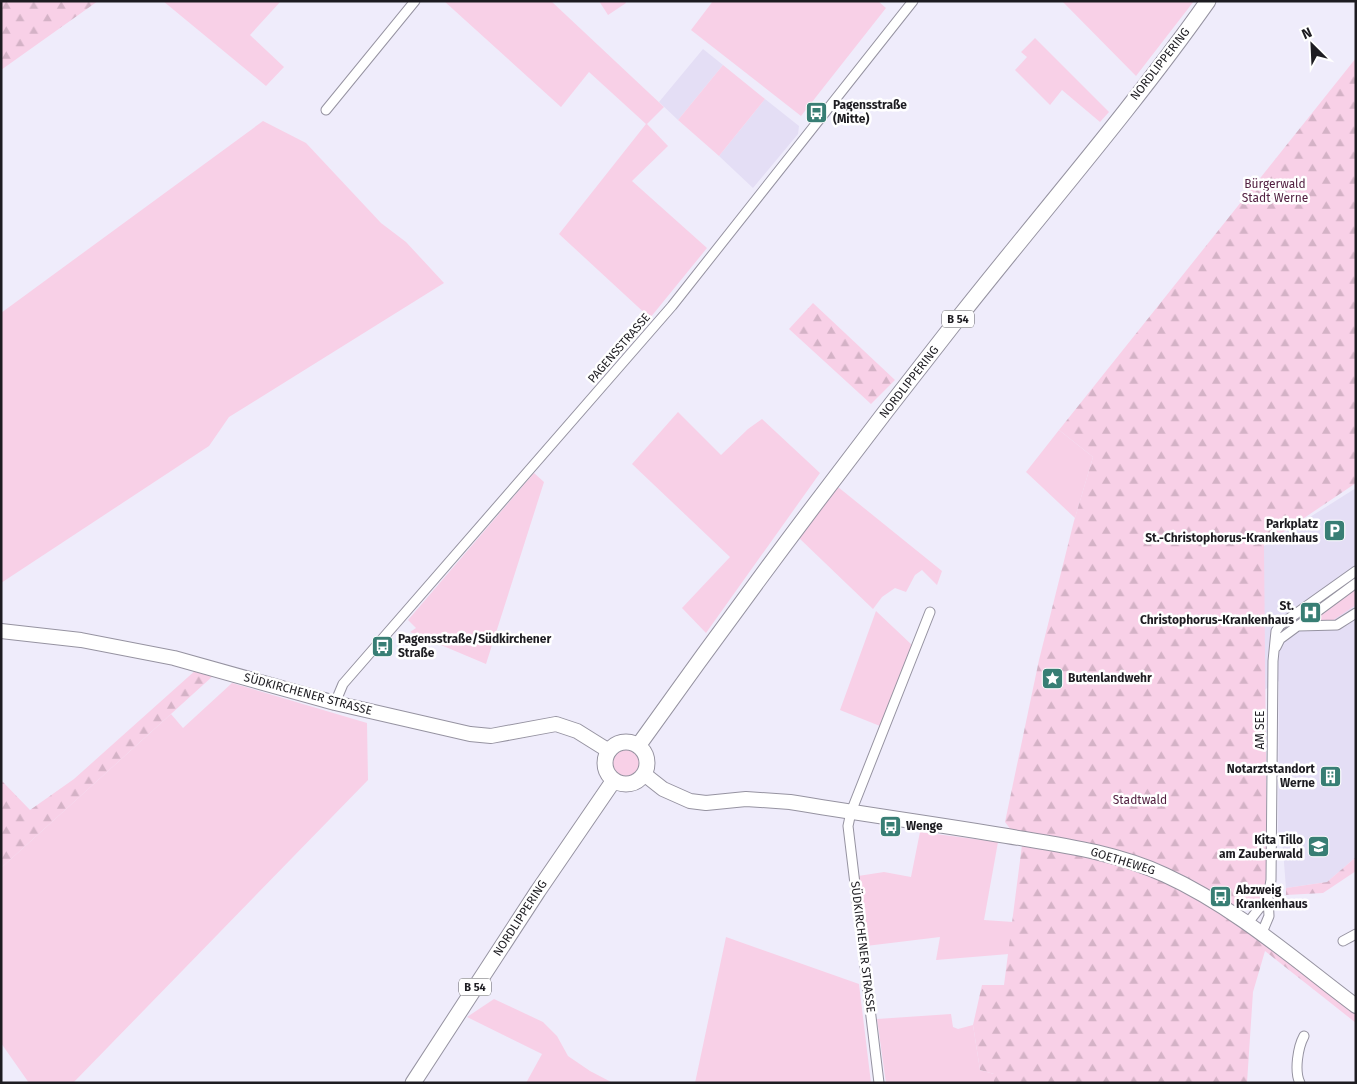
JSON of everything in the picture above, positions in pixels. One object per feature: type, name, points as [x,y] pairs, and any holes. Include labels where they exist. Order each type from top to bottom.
[{"type":"main road","name":"NORDLIPPERING","points":[[638,746],[824,492],[928,357],[1162,63],[1208,1]]},
{"type":"main road","points":[[628,742],[638,746],[645,753],[647,760],[644,774],[634,783],[627,784],[614,780],[609,775],[605,763],[609,751],[621,743],[628,742]]},
{"type":"main road","name":"NORDLIPPERING","points":[[413,1083],[538,890],[614,780]]},
{"type":"street","points":[[326,110],[415,1]]},
{"type":"street","name":"PAGENSSTRASSE","points":[[335,703],[342,684],[672,306],[912,1]]},
{"type":"street","name":"AM SEE","points":[[1261,935],[1269,916],[1268,897],[1271,880],[1274,652],[1276,631],[1280,626],[1356,571]]},
{"type":"street","points":[[1274,652],[1280,639],[1356,583]]},
{"type":"street","name":"SÜDKIRCHENER STRASSE","points":[[879,1083],[848,826],[851,812],[930,612]]},
{"type":"street","points":[[1298,626],[1337,625],[1356,613]]},
{"type":"street","name":"SÜDKIRCHENER STRASSE","points":[[1,630],[81,640],[174,658],[335,703],[470,734],[491,736],[556,724],[577,731],[609,751]]},
{"type":"street","points":[[644,774],[663,789],[690,801],[706,803],[746,799],[790,802],[851,812]]},
{"type":"street","name":"GOETHEWEG","points":[[851,812],[1064,845],[1110,855],[1174,879],[1216,902],[1356,1006]]},
{"type":"street","points":[[1247,924],[1268,897]]},
{"type":"street","points":[[1343,941],[1356,934]]},
{"type":"street","points":[[1300,1083],[1297,1077],[1300,1043],[1304,1036]]},
{"type":"shaded area","points":[[703,49],[723,65],[678,120],[659,102]]},
{"type":"shaded area","points":[[765,99],[799,126],[798,134],[753,188],[719,156]]},
{"type":"shaded area","name":"St. Christophorus-Krankenhaus","points":[[1356,488],[1356,857],[1327,882],[1286,888],[1282,837],[1278,839],[1279,681],[1264,690],[1264,546]]},
{"type":"green space","points":[[1,1],[98,1],[1,70]]},
{"type":"green space","points":[[163,1],[281,1],[250,35],[284,67],[266,86]]},
{"type":"green space","points":[[444,1],[551,1],[664,107],[647,124],[668,146],[632,181],[707,248],[650,318],[559,234],[646,124],[589,72],[561,107]]},
{"type":"green space","points":[[599,1],[625,1],[626,3],[608,15]]},
{"type":"green space","points":[[713,1],[878,1],[886,8],[801,116],[691,30]]},
{"type":"green space","points":[[1062,1],[1194,1],[1136,76]]},
{"type":"green space","points":[[1035,38],[1109,112],[1100,122],[1062,90],[1050,105],[1015,70],[1027,57],[1021,52]]},
{"type":"green space","name":"Stadtwald","points":[[1356,58],[1356,483],[1264,545],[1267,870],[1262,896],[1255,905],[1242,910],[1239,924],[1356,1013],[1356,1023],[1265,951],[1253,992],[1247,1083],[994,1083],[994,1074],[980,1070],[973,1025],[982,985],[1004,985],[1022,845],[1005,822],[1039,660],[1074,521],[1093,457],[1059,430]]},
{"type":"green space","points":[[723,65],[765,99],[719,156],[678,120]]},
{"type":"green space","points":[[263,121],[306,143],[381,223],[406,242],[444,283],[229,417],[209,446],[1,583],[1,313]]},
{"type":"green space","points":[[813,303],[895,380],[871,404],[789,329]]},
{"type":"green space","points":[[678,412],[721,455],[748,429],[762,419],[820,473],[706,633],[682,608],[730,557],[632,464]]},
{"type":"green space","points":[[1059,430],[1093,457],[1075,518],[1026,472]]},
{"type":"green space","points":[[534,473],[544,482],[486,664],[410,632],[416,628],[408,620]]},
{"type":"green space","points":[[838,487],[942,571],[937,585],[922,570],[915,575],[906,592],[895,588],[882,597],[873,609],[799,538]]},
{"type":"green space","points":[[1356,589],[1356,605],[1332,621],[1314,622],[1315,617]]},
{"type":"green space","points":[[876,611],[912,645],[880,726],[840,710]]},
{"type":"green space","points":[[197,669],[214,675],[1,868],[1,780],[30,810],[74,779]]},
{"type":"green space","points":[[232,683],[367,723],[368,780],[73,1083],[29,1083],[1,1043],[1,868],[171,714],[183,728]]},
{"type":"green space","points":[[626,747],[637,752],[642,763],[637,774],[626,779],[615,774],[610,763],[615,752]]},
{"type":"green space","points":[[920,832],[998,842],[984,920],[1013,922],[1009,954],[936,960],[940,937],[866,946],[858,876],[884,872],[911,877]]},
{"type":"green space","points":[[1356,857],[1356,871],[1323,893],[1286,895],[1286,888],[1327,882]]},
{"type":"green space","points":[[726,937],[859,984],[871,1083],[695,1083]]},
{"type":"green space","points":[[494,999],[543,1022],[557,1036],[568,1056],[590,1071],[613,1083],[526,1083],[542,1054],[467,1017]]},
{"type":"green space","points":[[951,1014],[953,1027],[958,1029],[973,1025],[980,1070],[994,1074],[994,1083],[886,1083],[877,1019]]},
{"type":"place","name":"Pagensstraße (Mitte)","points":[[817,112]]},
{"type":"place","name":"Parkplatz St.-Christophorus-Krankenhaus","points":[[1334,531]]},
{"type":"place","name":"St. Christophorus-Krankenhaus","points":[[1310,613]]},
{"type":"place","name":"Pagensstraße/Südkirchener Straße","points":[[382,646]]},
{"type":"place","name":"Butenlandwehr","points":[[1052,678]]},
{"type":"place","name":"Notarztstandort Werne","points":[[1331,776]]},
{"type":"place","name":"Wenge","points":[[890,826]]},
{"type":"place","name":"Kita Tillo am Zauberwald","points":[[1319,847]]},
{"type":"place","name":"Abzweig Krankenhaus","points":[[1220,897]]},
{"type":"park label","name":"Bürgerwald Stadt Werne","points":[[1275,191]]}]
